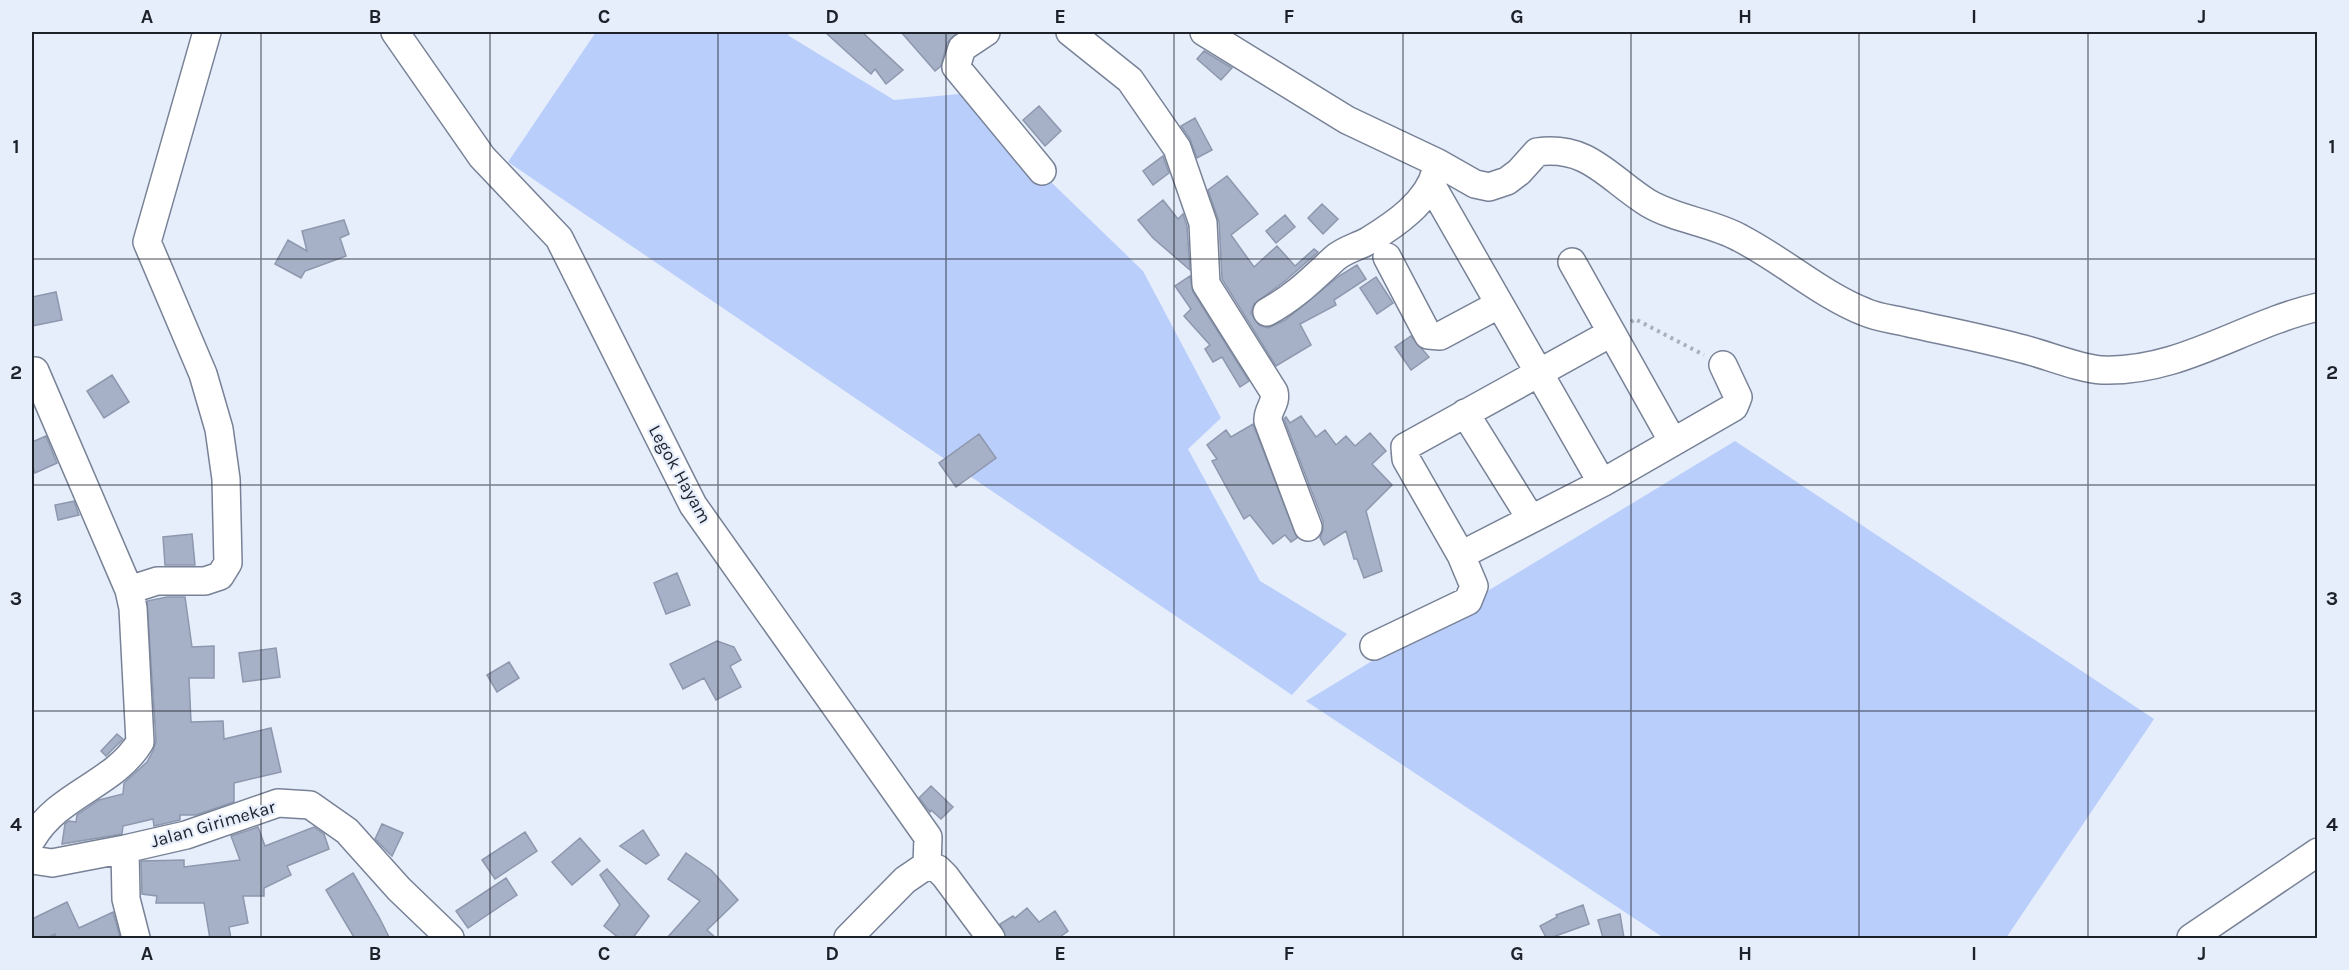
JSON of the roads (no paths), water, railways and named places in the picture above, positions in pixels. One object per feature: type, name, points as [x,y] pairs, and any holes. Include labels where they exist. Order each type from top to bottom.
[{"type":"street","points":[[129,590],[157,581],[205,581],[220,576],[228,563],[226,479],[219,429],[203,374],[147,242],[207,32]]},
{"type":"street","name":"Legok Hayam","points":[[395,32],[482,157],[559,238],[693,505],[928,837],[927,865]]},
{"type":"street","points":[[986,32],[962,48],[956,67],[1042,171]]},
{"type":"street","points":[[1070,32],[1131,80],[1177,148],[1203,223],[1206,284],[1274,392],[1275,403],[1268,414],[1268,421],[1308,527]]},
{"type":"street","points":[[1204,32],[1435,174],[1489,187],[1507,182],[1537,152],[1558,149],[1580,156],[1613,176],[1647,202],[1674,216],[1714,226],[1740,238],[1842,302],[1866,313],[2019,347],[2100,370],[2154,366],[2204,350],[2298,312],[2318,308]]},
{"type":"street","points":[[1435,174],[1498,305],[1602,483]]},
{"type":"street","points":[[1267,312],[1310,284],[1336,257],[1368,241],[1414,207],[1435,174]]},
{"type":"street","points":[[1387,257],[1428,336],[1440,336],[1498,305]]},
{"type":"street","points":[[1572,262],[1673,442]]},
{"type":"street","points":[[1374,646],[1468,601],[1474,586],[1461,555],[1406,459],[1405,447],[1611,333]]},
{"type":"street","points":[[1461,555],[1602,483],[1734,408],[1738,397],[1723,365]]},
{"type":"street","points":[[32,373],[35,371],[129,590],[133,608],[140,742],[114,770],[58,806],[32,838]]},
{"type":"street","points":[[1465,413],[1531,519]]},
{"type":"street","name":"Jalan Girimekar","points":[[32,860],[52,863],[186,835],[278,803],[310,805],[347,831],[399,889],[450,939]]},
{"type":"street","points":[[125,849],[126,899],[136,939]]},
{"type":"street","points":[[2191,939],[2318,852]]},
{"type":"street","points":[[848,939],[905,880],[927,865],[938,869],[945,876],[991,939]]}]
